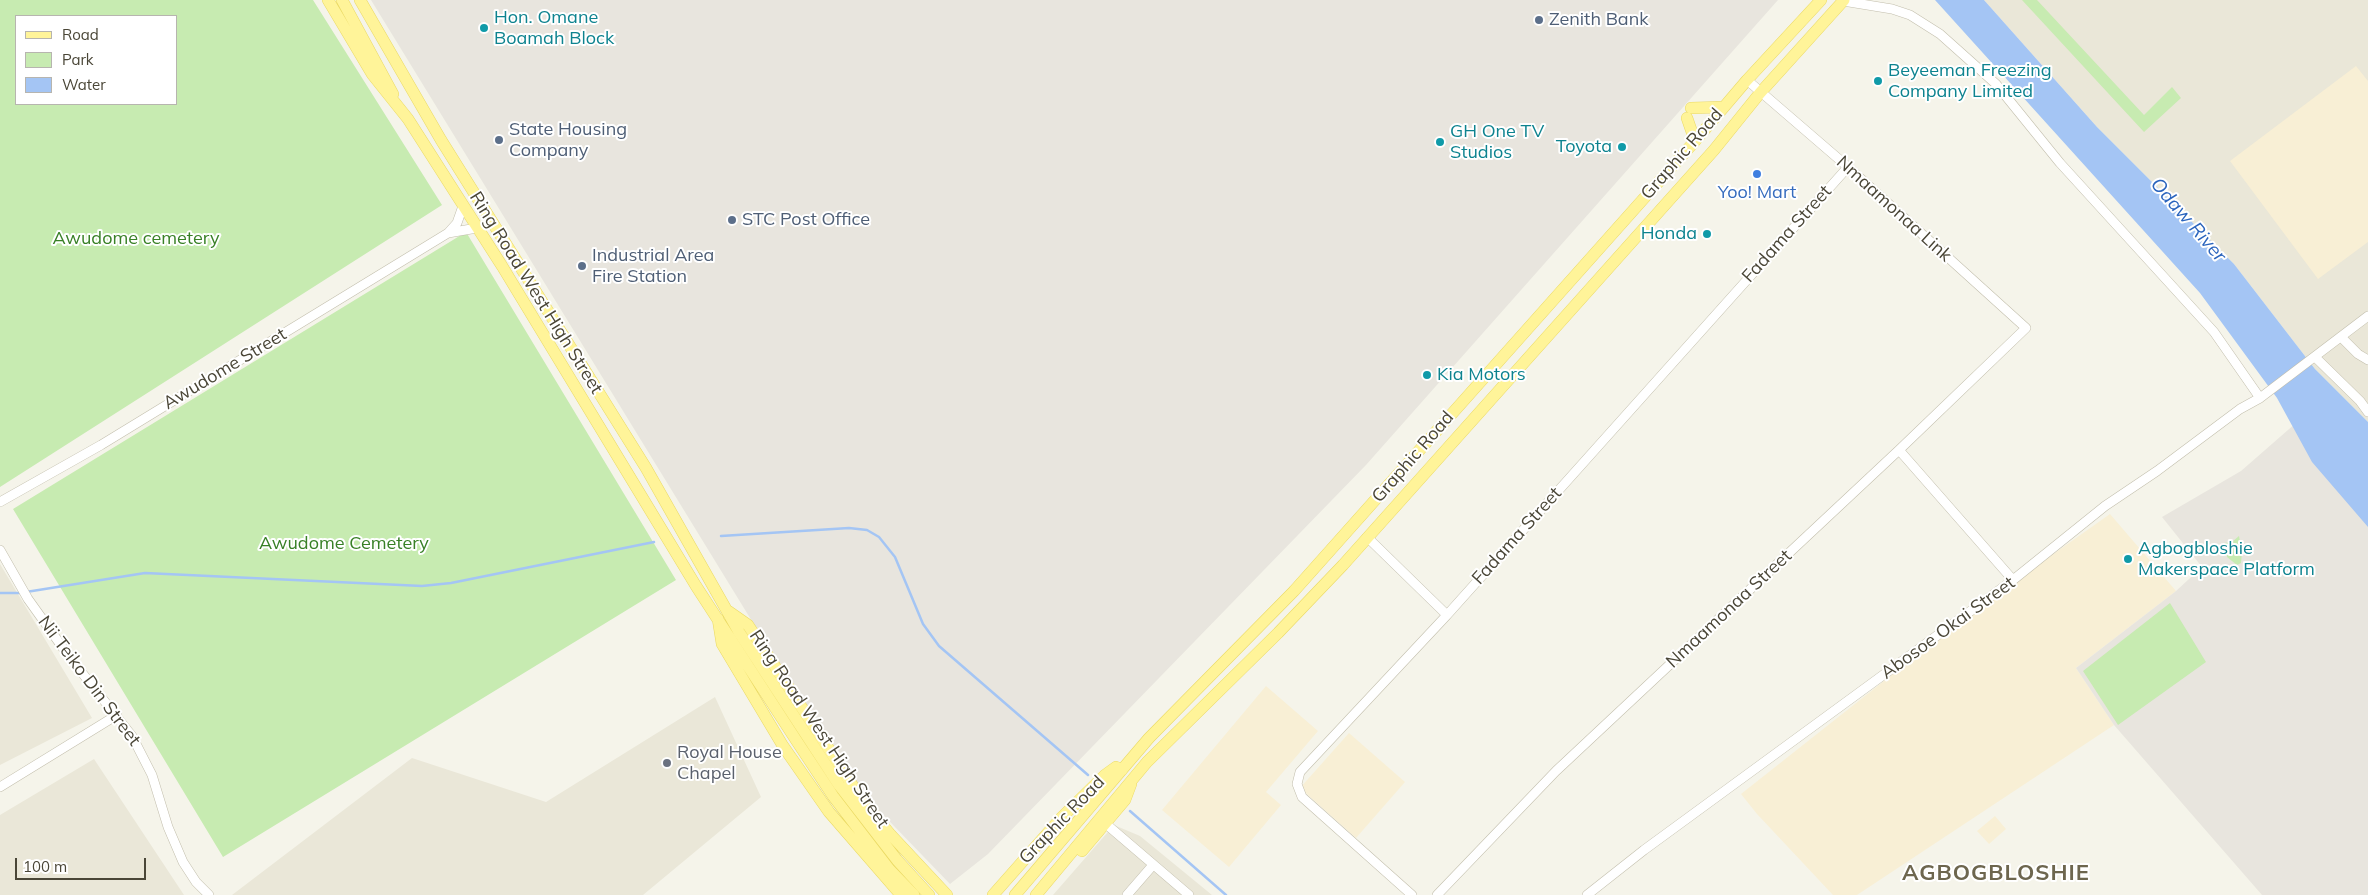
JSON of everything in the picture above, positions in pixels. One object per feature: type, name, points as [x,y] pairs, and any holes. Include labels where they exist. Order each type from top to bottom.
[{"type":"main road","name":"Ring Road West High Street","points":[[328,0],[372,74],[396,102],[477,228],[582,396],[680,560],[718,618],[735,636],[839,785],[897,860],[929,895]]},
{"type":"main road","name":"Ring Road West High Street","points":[[342,0],[388,82],[396,102]]},
{"type":"main road","name":"Ring Road West High Street","points":[[360,0],[441,140],[646,468],[728,611],[735,636],[833,796],[889,869],[914,895]]},
{"type":"main road","name":"Ring Road West High Street","points":[[370,0],[381,34]]},
{"type":"main road","name":"Graphic Road","points":[[993,895],[1061,818],[1106,774],[1116,767],[1122,770],[1149,738],[1294,591],[1695,141],[1747,80],[1821,0]]},
{"type":"main road","name":"Graphic Road","points":[[1042,895],[1125,800],[1132,780],[1187,722],[1278,633],[1367,538],[1714,150],[1760,93],[1843,1]]},
{"type":"main road","points":[[1695,141],[1689,113],[1724,107]]},
{"type":"main road","name":"Ring Road West High Street","points":[[728,611],[748,625],[862,800],[890,834],[947,895]]},
{"type":"main road","name":"Ring Road West High Street","points":[[718,618],[722,644],[783,746],[829,812],[901,895]]},
{"type":"main road","points":[[1015,895],[1122,770]]},
{"type":"main road","points":[[1036,895],[1132,780]]},
{"type":"street","points":[[1843,1],[1910,15],[1940,34],[1996,84],[2060,163],[2214,332],[2262,397]]},
{"type":"street","name":"Nmaamonaa Link","points":[[1747,80],[1848,167],[2026,328]]},
{"type":"street","name":"Fadama Street","points":[[1412,895],[1302,798],[1296,784],[1300,772],[1446,614],[1848,167]]},
{"type":"street","name":"Awudome Street","points":[[0,502],[109,440],[448,233],[457,223],[463,206]]},
{"type":"street","name":"Awudome Street","points":[[448,233],[477,228]]},
{"type":"street","name":"Abosoe Okai Street","points":[[1587,895],[1644,850],[2013,580],[2105,506],[2157,471],[2240,409],[2262,397],[2368,316]]},
{"type":"street","name":"Nmaamonaa Street","points":[[1437,895],[1556,771],[2026,328]]},
{"type":"street","points":[[2341,337],[2358,354],[2368,360]]},
{"type":"street","points":[[2312,359],[2360,401],[2368,412]]},
{"type":"street","points":[[1898,450],[2013,580]]},
{"type":"street","points":[[1367,538],[1446,614]]},
{"type":"street","name":"Nii Teiko Din Street","points":[[0,550],[28,599],[82,674],[117,714],[147,763],[171,833],[186,868],[207,894]]},
{"type":"street","points":[[0,787],[117,714]]},
{"type":"street","points":[[1106,824],[1189,895]]},
{"type":"street","points":[[1127,895],[1153,865]]},
{"type":"shaded area","points":[[371,0],[1778,0],[1366,465],[988,854],[950,884],[867,798],[804,706]]},
{"type":"shaded area","points":[[1984,0],[2368,0],[2368,422],[2315,369],[2234,264],[2097,127]]},
{"type":"shaded area","points":[[2356,66],[2368,81],[2368,242],[2318,279],[2230,161]]},
{"type":"shaded area","points":[[2296,423],[2368,469],[2368,895],[2262,895],[2114,725],[2076,668],[2176,591],[2202,567],[2162,517],[2241,471]]},
{"type":"shaded area","points":[[2110,514],[2176,591],[2076,668],[2114,725],[1857,895],[1833,895],[1757,814],[1741,794],[1970,613]]},
{"type":"shaded area","points":[[0,564],[92,718],[0,765]]},
{"type":"shaded area","points":[[1266,686],[1318,731],[1266,792],[1281,805],[1229,867],[1162,810]]},
{"type":"shaded area","points":[[715,697],[761,797],[643,895],[232,895],[412,758],[546,802]]},
{"type":"shaded area","points":[[1349,733],[1405,782],[1356,838],[1300,788]]},
{"type":"shaded area","points":[[94,759],[184,895],[0,895],[0,815]]},
{"type":"shaded area","points":[[1995,816],[2006,829],[1989,844],[1977,831]]},
{"type":"shaded area","points":[[1114,825],[1140,836],[1212,895],[1053,895]]},
{"type":"green space","name":"Awudome cemetery","points":[[0,0],[313,0],[442,205],[0,487]]},
{"type":"green space","points":[[2022,0],[2037,0],[2144,115],[2172,87],[2181,98],[2144,132]]},
{"type":"green space","name":"Awudome Cemetery","points":[[466,232],[676,580],[223,857],[13,509]]},
{"type":"green space","points":[[2239,536],[2242,552],[2241,563],[2237,565],[2227,557],[2226,551],[2221,548],[2224,543],[2232,542]]},
{"type":"green space","points":[[2170,603],[2206,662],[2118,725],[2083,671]]},
{"type":"water","name":"Odaw River","points":[[1935,0],[1984,0],[2097,127],[2234,264],[2315,369],[2368,422],[2368,527],[2312,462],[2277,398],[2200,293]]},
{"type":"waterway","points":[[721,536],[849,528],[867,530],[879,537],[895,557],[923,624],[939,646],[1088,775]]},
{"type":"waterway","points":[[26,592],[145,573],[422,586],[451,583],[654,542]]},
{"type":"waterway","points":[[0,593],[21,593]]},
{"type":"waterway","points":[[1130,811],[1226,895]]},
{"type":"place","name":"Zenith Bank","points":[[1539,20]]},
{"type":"place","name":"Hon. Omane Boamah Block","points":[[484,28]]},
{"type":"place","name":"Beyeeman Freezing Company Limited","points":[[1878,81]]},
{"type":"place","name":"State Housing Company","points":[[499,140]]},
{"type":"place","name":"GH One TV Studios","points":[[1440,142]]},
{"type":"place","name":"Toyota","points":[[1622,147]]},
{"type":"place","name":"Yoo! Mart","points":[[1757,174]]},
{"type":"place","name":"STC Post Office","points":[[732,220]]},
{"type":"place","name":"Honda","points":[[1707,234]]},
{"type":"place","name":"Industrial Area Fire Station","points":[[582,266]]},
{"type":"place","name":"Kia Motors","points":[[1427,375]]},
{"type":"place","name":"Agbogbloshie Makerspace Platform","points":[[2128,559]]},
{"type":"place","name":"Royal House Chapel","points":[[667,763]]},
{"type":"district","name":"AGBOGBLOSHIE","points":[[1996,873]]}]
